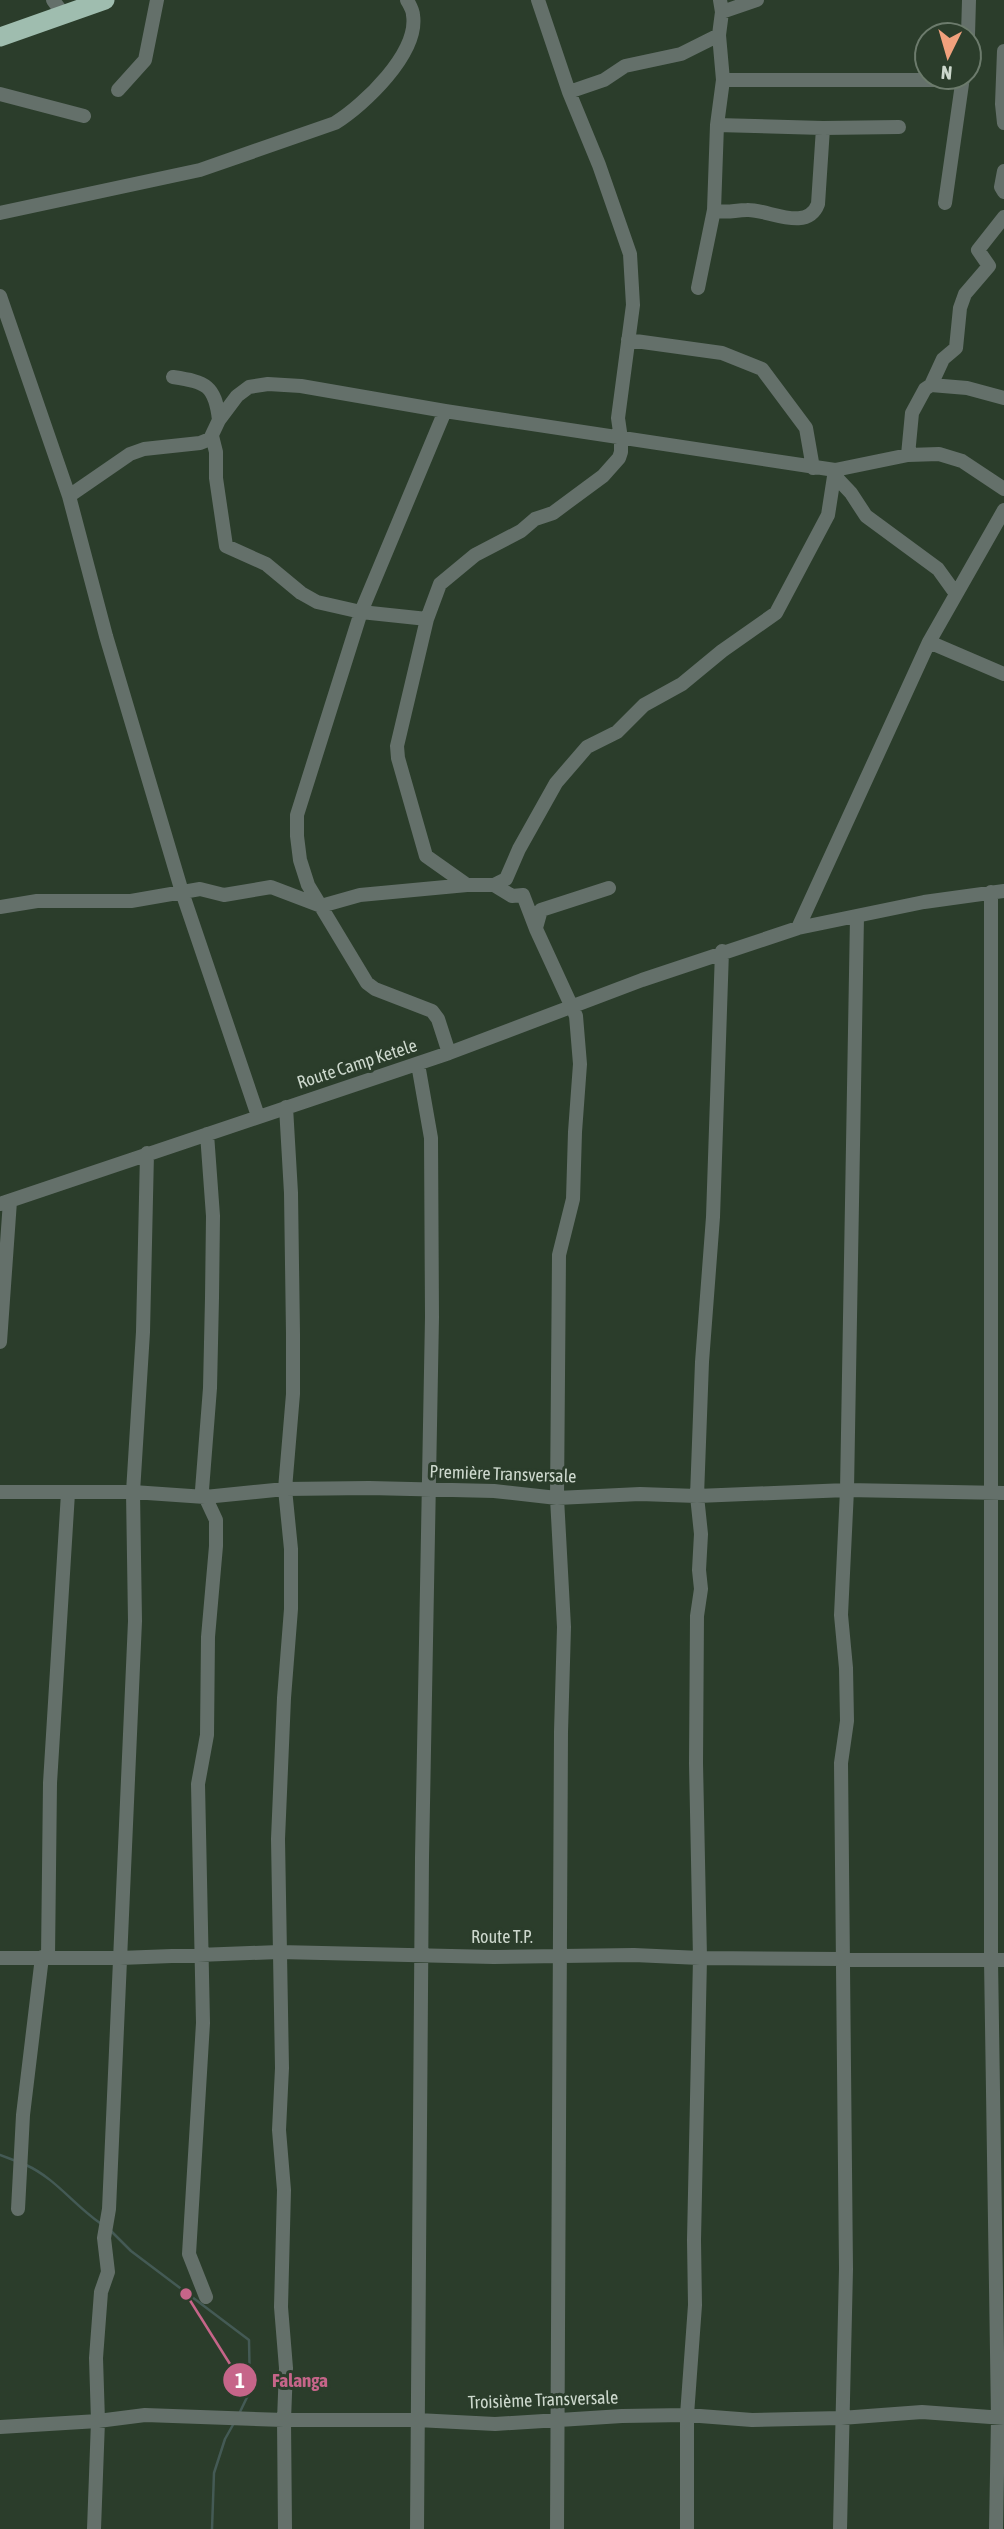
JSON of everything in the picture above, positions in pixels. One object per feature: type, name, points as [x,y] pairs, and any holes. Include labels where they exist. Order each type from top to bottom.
[{"type":"highway","points":[[0,37],[58,8],[105,0]]},
{"type":"street","points":[[118,90],[145,60],[157,0]]},
{"type":"street","points":[[0,213],[200,170],[335,123],[347,116],[394,71],[410,35],[414,16],[407,0]]},
{"type":"street","points":[[467,885],[426,856],[398,758],[397,746],[427,619],[436,592],[446,578],[475,555],[521,531],[535,519],[553,513],[603,476],[619,457],[621,439],[618,418],[632,305],[630,254],[599,165],[569,92],[538,0]]},
{"type":"street","points":[[698,288],[714,210],[717,125],[723,80],[719,35],[721,6],[757,0]]},
{"type":"street","points":[[968,21],[969,0]]},
{"type":"street","points":[[569,92],[604,80],[625,66],[681,54],[719,35]]},
{"type":"street","points":[[1004,51],[1004,123]]},
{"type":"street","points":[[723,80],[913,79]]},
{"type":"street","points":[[944,203],[961,91]]},
{"type":"street","points":[[0,94],[84,116]]},
{"type":"street","points":[[717,125],[899,127]]},
{"type":"street","points":[[714,210],[724,213],[749,209],[799,218],[809,215],[818,204],[823,128]]},
{"type":"street","points":[[1004,171],[1001,187],[1004,192]]},
{"type":"street","points":[[908,455],[912,412],[925,389],[931,385],[943,359],[956,348],[960,308],[965,293],[989,266],[978,250],[1004,217]]},
{"type":"street","points":[[0,296],[69,496],[106,636],[182,892],[258,1116]]},
{"type":"street","points":[[628,340],[722,353],[762,369],[806,428],[813,468]]},
{"type":"street","points":[[173,377],[204,384],[217,401],[219,420]]},
{"type":"street","points":[[69,496],[130,454],[144,449],[200,443],[212,436],[219,420],[237,396],[249,387],[268,384],[301,386],[835,473],[908,455],[939,454],[951,457],[1004,489]]},
{"type":"street","points":[[931,385],[967,388],[1004,398]]},
{"type":"street","points":[[445,411],[361,612],[297,815],[297,836],[300,860],[308,885],[367,983],[375,989],[432,1011],[438,1019],[449,1053]]},
{"type":"street","points":[[212,436],[226,546],[266,564],[301,593],[317,602],[361,612],[427,619]]},
{"type":"street","points":[[835,473],[866,516],[938,569],[956,594]]},
{"type":"street","points":[[0,907],[37,901],[131,901],[200,888],[224,895],[271,887],[321,906],[360,895],[494,885],[506,878],[556,783],[587,747],[617,732],[644,705],[682,684],[722,651],[776,613],[828,515],[835,473]]},
{"type":"street","points":[[798,928],[929,642],[1004,510]]},
{"type":"street","points":[[929,642],[1004,674]]},
{"type":"street","points":[[494,885],[512,896],[523,895],[576,1016],[580,1064],[573,1199],[559,1255],[557,1498],[564,1627],[556,2529]]},
{"type":"street","points":[[536,929],[541,910],[609,888]]},
{"type":"street","points":[[996,2529],[1001,2418],[997,1960],[997,892]]},
{"type":"street","name":"Route Camp Ketele","points":[[5,1203],[418,1064],[722,951],[798,928],[997,892]]},
{"type":"street","points":[[840,2529],[846,2269],[841,1763],[847,1721],[841,1615],[847,1490],[857,916]]},
{"type":"street","points":[[687,2529],[687,2414],[695,2305],[700,1958],[696,1763],[697,1616],[701,1589],[701,1535],[697,1496],[702,1362],[713,1217],[722,951]]},
{"type":"street","points":[[417,2529],[422,1858],[430,1490],[431,1138],[418,1064]]},
{"type":"street","points":[[285,2529],[286,2368],[281,2307],[284,2190],[279,2130],[282,2068],[278,1839],[291,1609],[291,1549],[285,1489],[293,1394],[291,1193],[286,1107]]},
{"type":"street","points":[[206,2297],[189,2254],[203,2023],[198,1784],[207,1735],[208,1637],[216,1546],[216,1520],[202,1490],[210,1388],[213,1230],[207,1134]]},
{"type":"street","points":[[94,2529],[98,2421],[96,2358],[101,2292],[108,2272],[104,2238],[109,2208],[135,1621],[133,1492],[143,1332],[147,1153]]},
{"type":"street","points":[[0,1342],[5,1203]]},
{"type":"street","name":"Première Transversale","points":[[0,1492],[133,1492],[205,1497],[285,1489],[369,1488],[494,1491],[557,1498],[847,1490],[997,1493]]},
{"type":"street","points":[[18,2209],[23,2115],[45,1957],[50,1783],[68,1493]]},
{"type":"street","name":"Route T.P.","points":[[0,1958],[120,1958],[279,1952],[997,1960]]},
{"type":"street","name":"Troisième Transversale","points":[[0,2427],[98,2421],[145,2415],[495,2424],[687,2414],[752,2420],[841,2418],[922,2412],[1001,2418]]},
{"type":"waterway","points":[[0,2155],[16,2161]]},
{"type":"waterway","points":[[26,2165],[55,2184],[100,2223]]},
{"type":"waterway","points":[[111,2231],[131,2251],[249,2340],[250,2391],[239,2414]]},
{"type":"waterway","points":[[212,2529],[214,2473],[225,2439],[234,2423]]},
{"type":"place","name":"Falanga","points":[[186,2294]]}]
